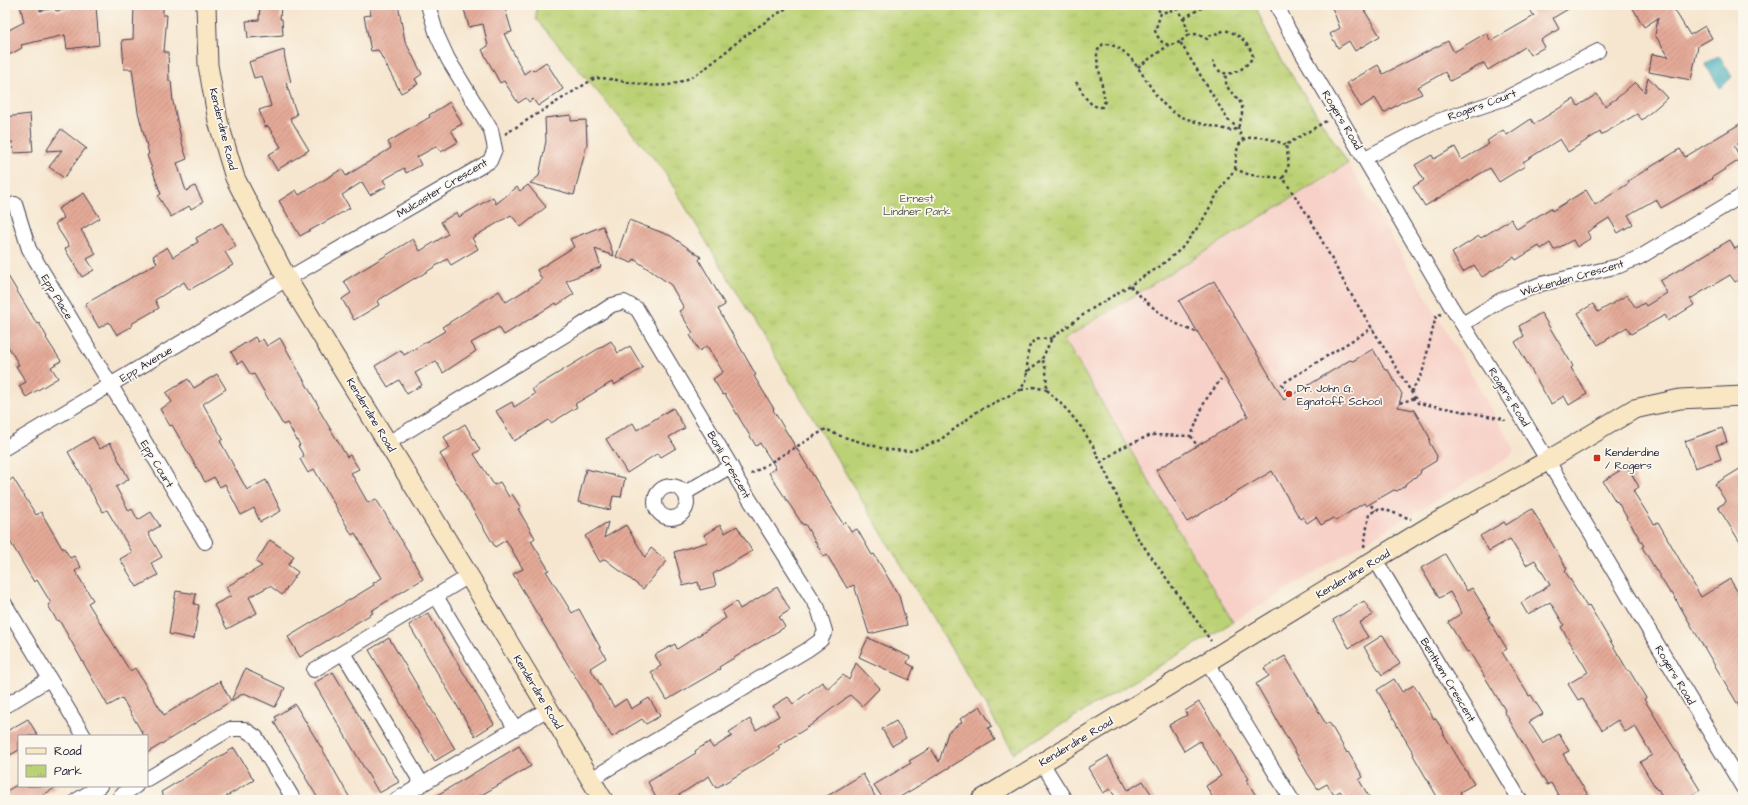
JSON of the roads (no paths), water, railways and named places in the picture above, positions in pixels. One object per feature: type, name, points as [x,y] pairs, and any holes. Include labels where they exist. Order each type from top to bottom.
[{"type":"street","name":"Kenderdine Road","points":[[206,5],[208,65],[218,120],[235,178],[287,279],[469,576],[603,800]]},
{"type":"street","name":"Mulcaster Crescent","points":[[287,279],[490,160],[495,149],[491,130],[448,59],[437,34],[428,5]]},
{"type":"street","name":"Rogers Road","points":[[1277,5],[1288,29],[1452,308],[1524,420],[1547,461],[1743,788]]},
{"type":"street","name":"Rogers Court","points":[[1365,158],[1435,122],[1506,98],[1598,51]]},
{"type":"street","name":"Wickenden Crescent","points":[[1463,324],[1501,300],[1541,284],[1619,266],[1640,257],[1743,195]]},
{"type":"street","name":"Epp Place","points":[[15,204],[29,249],[110,385]]},
{"type":"street","name":"Epp Avenue","points":[[5,448],[287,279]]},
{"type":"street","name":"Bonli Crescent","points":[[388,443],[580,326],[612,304],[624,302],[636,309],[731,466],[738,481],[818,608],[825,631],[821,640],[807,650],[591,779]]},
{"type":"street","name":"Epp Court","points":[[110,385],[205,542]]},
{"type":"street","name":"Kenderdine Road","points":[[981,800],[1214,658],[1370,554],[1430,526],[1547,461],[1634,409],[1680,399],[1743,396]]},
{"type":"street","points":[[685,493],[731,466]]},
{"type":"street","name":"Bentham Crescent","points":[[1370,554],[1520,800]]},
{"type":"street","points":[[314,670],[469,576]]},
{"type":"street","points":[[436,596],[515,728]]},
{"type":"street","points":[[5,604],[83,735]]},
{"type":"street","points":[[343,653],[422,784]]},
{"type":"street","points":[[1214,658],[1292,800]]},
{"type":"street","points":[[5,706],[49,679]]},
{"type":"street","points":[[396,800],[548,709]]},
{"type":"street","points":[[148,778],[230,729],[244,729],[256,737],[294,800]]},
{"type":"street","points":[[1042,763],[1065,800]]},
{"type":"street","points":[[77,800],[98,787]]},
{"type":"street","points":[[119,794],[134,787]]},
{"type":"water","points":[[1719,55],[1732,77],[1720,88],[1705,64]]},
{"type":"place","name":"Dr. John G. Egnatoff School","points":[[1289,394]]},
{"type":"place","name":"Kenderdine / Rogers","points":[[1597,458]]},
{"type":"park label","name":"Ernest Lindner Park","points":[[917,204]]}]
